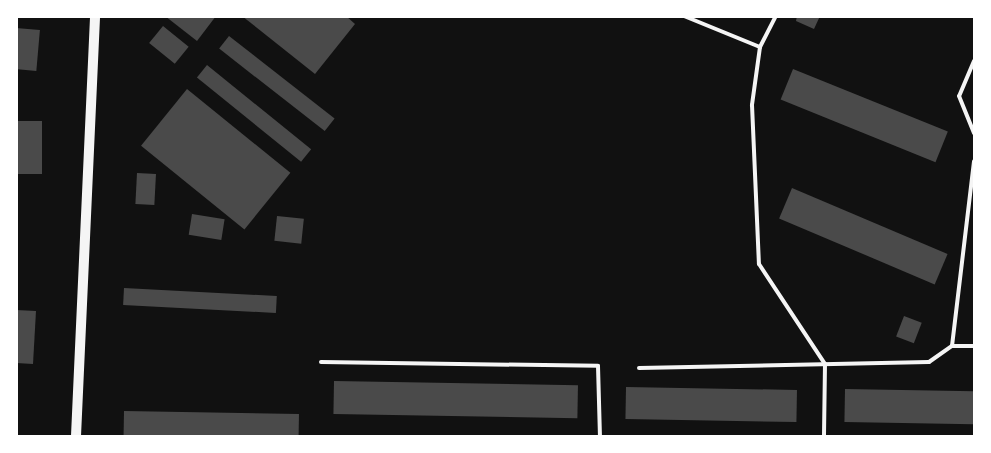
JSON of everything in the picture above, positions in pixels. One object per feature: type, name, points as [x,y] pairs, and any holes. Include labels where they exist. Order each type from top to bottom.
[{"type":"street","points":[[76,436],[95,16]]},
{"type":"lane","points":[[684,16],[760,47]]},
{"type":"lane","points":[[776,16],[760,47],[752,105],[759,264],[825,364],[824,436]]},
{"type":"lane","points":[[975,61],[959,96],[975,133]]},
{"type":"lane","points":[[952,346],[975,161]]},
{"type":"lane","points":[[639,368],[929,362],[952,346],[975,346]]},
{"type":"lane","points":[[321,362],[598,366],[600,436]]},
{"type":"building","points":[[165,16],[216,16],[197,41]]},
{"type":"building","points":[[242,16],[346,16],[355,24],[315,74]]},
{"type":"building","points":[[797,16],[820,16],[814,29],[796,21]]},
{"type":"building","points":[[163,26],[189,47],[175,64],[149,43]]},
{"type":"building","points":[[16,28],[40,30],[36,71],[16,69]]},
{"type":"building","points":[[229,36],[335,118],[325,131],[219,49]]},
{"type":"building","points":[[207,65],[311,149],[301,162],[197,77]]},
{"type":"building","points":[[793,69],[948,132],[935,162],[781,100]]},
{"type":"building","points":[[187,89],[290,173],[244,229],[141,146]]},
{"type":"building","points":[[16,121],[42,121],[42,174],[16,174]]},
{"type":"building","points":[[137,173],[156,174],[154,205],[135,204]]},
{"type":"building","points":[[792,188],[948,254],[935,284],[779,218]]},
{"type":"building","points":[[192,214],[225,219],[221,240],[189,235]]},
{"type":"building","points":[[277,216],[304,219],[301,244],[274,241]]},
{"type":"building","points":[[124,288],[277,296],[276,313],[123,305]]},
{"type":"building","points":[[16,310],[36,311],[33,364],[16,363]]},
{"type":"building","points":[[904,316],[922,323],[914,343],[896,337]]},
{"type":"building","points":[[334,381],[578,385],[577,418],[333,414]]},
{"type":"building","points":[[626,387],[797,390],[796,422],[625,419]]},
{"type":"building","points":[[845,389],[974,391],[973,424],[844,422]]},
{"type":"building","points":[[124,411],[299,414],[299,436],[124,436]]}]
